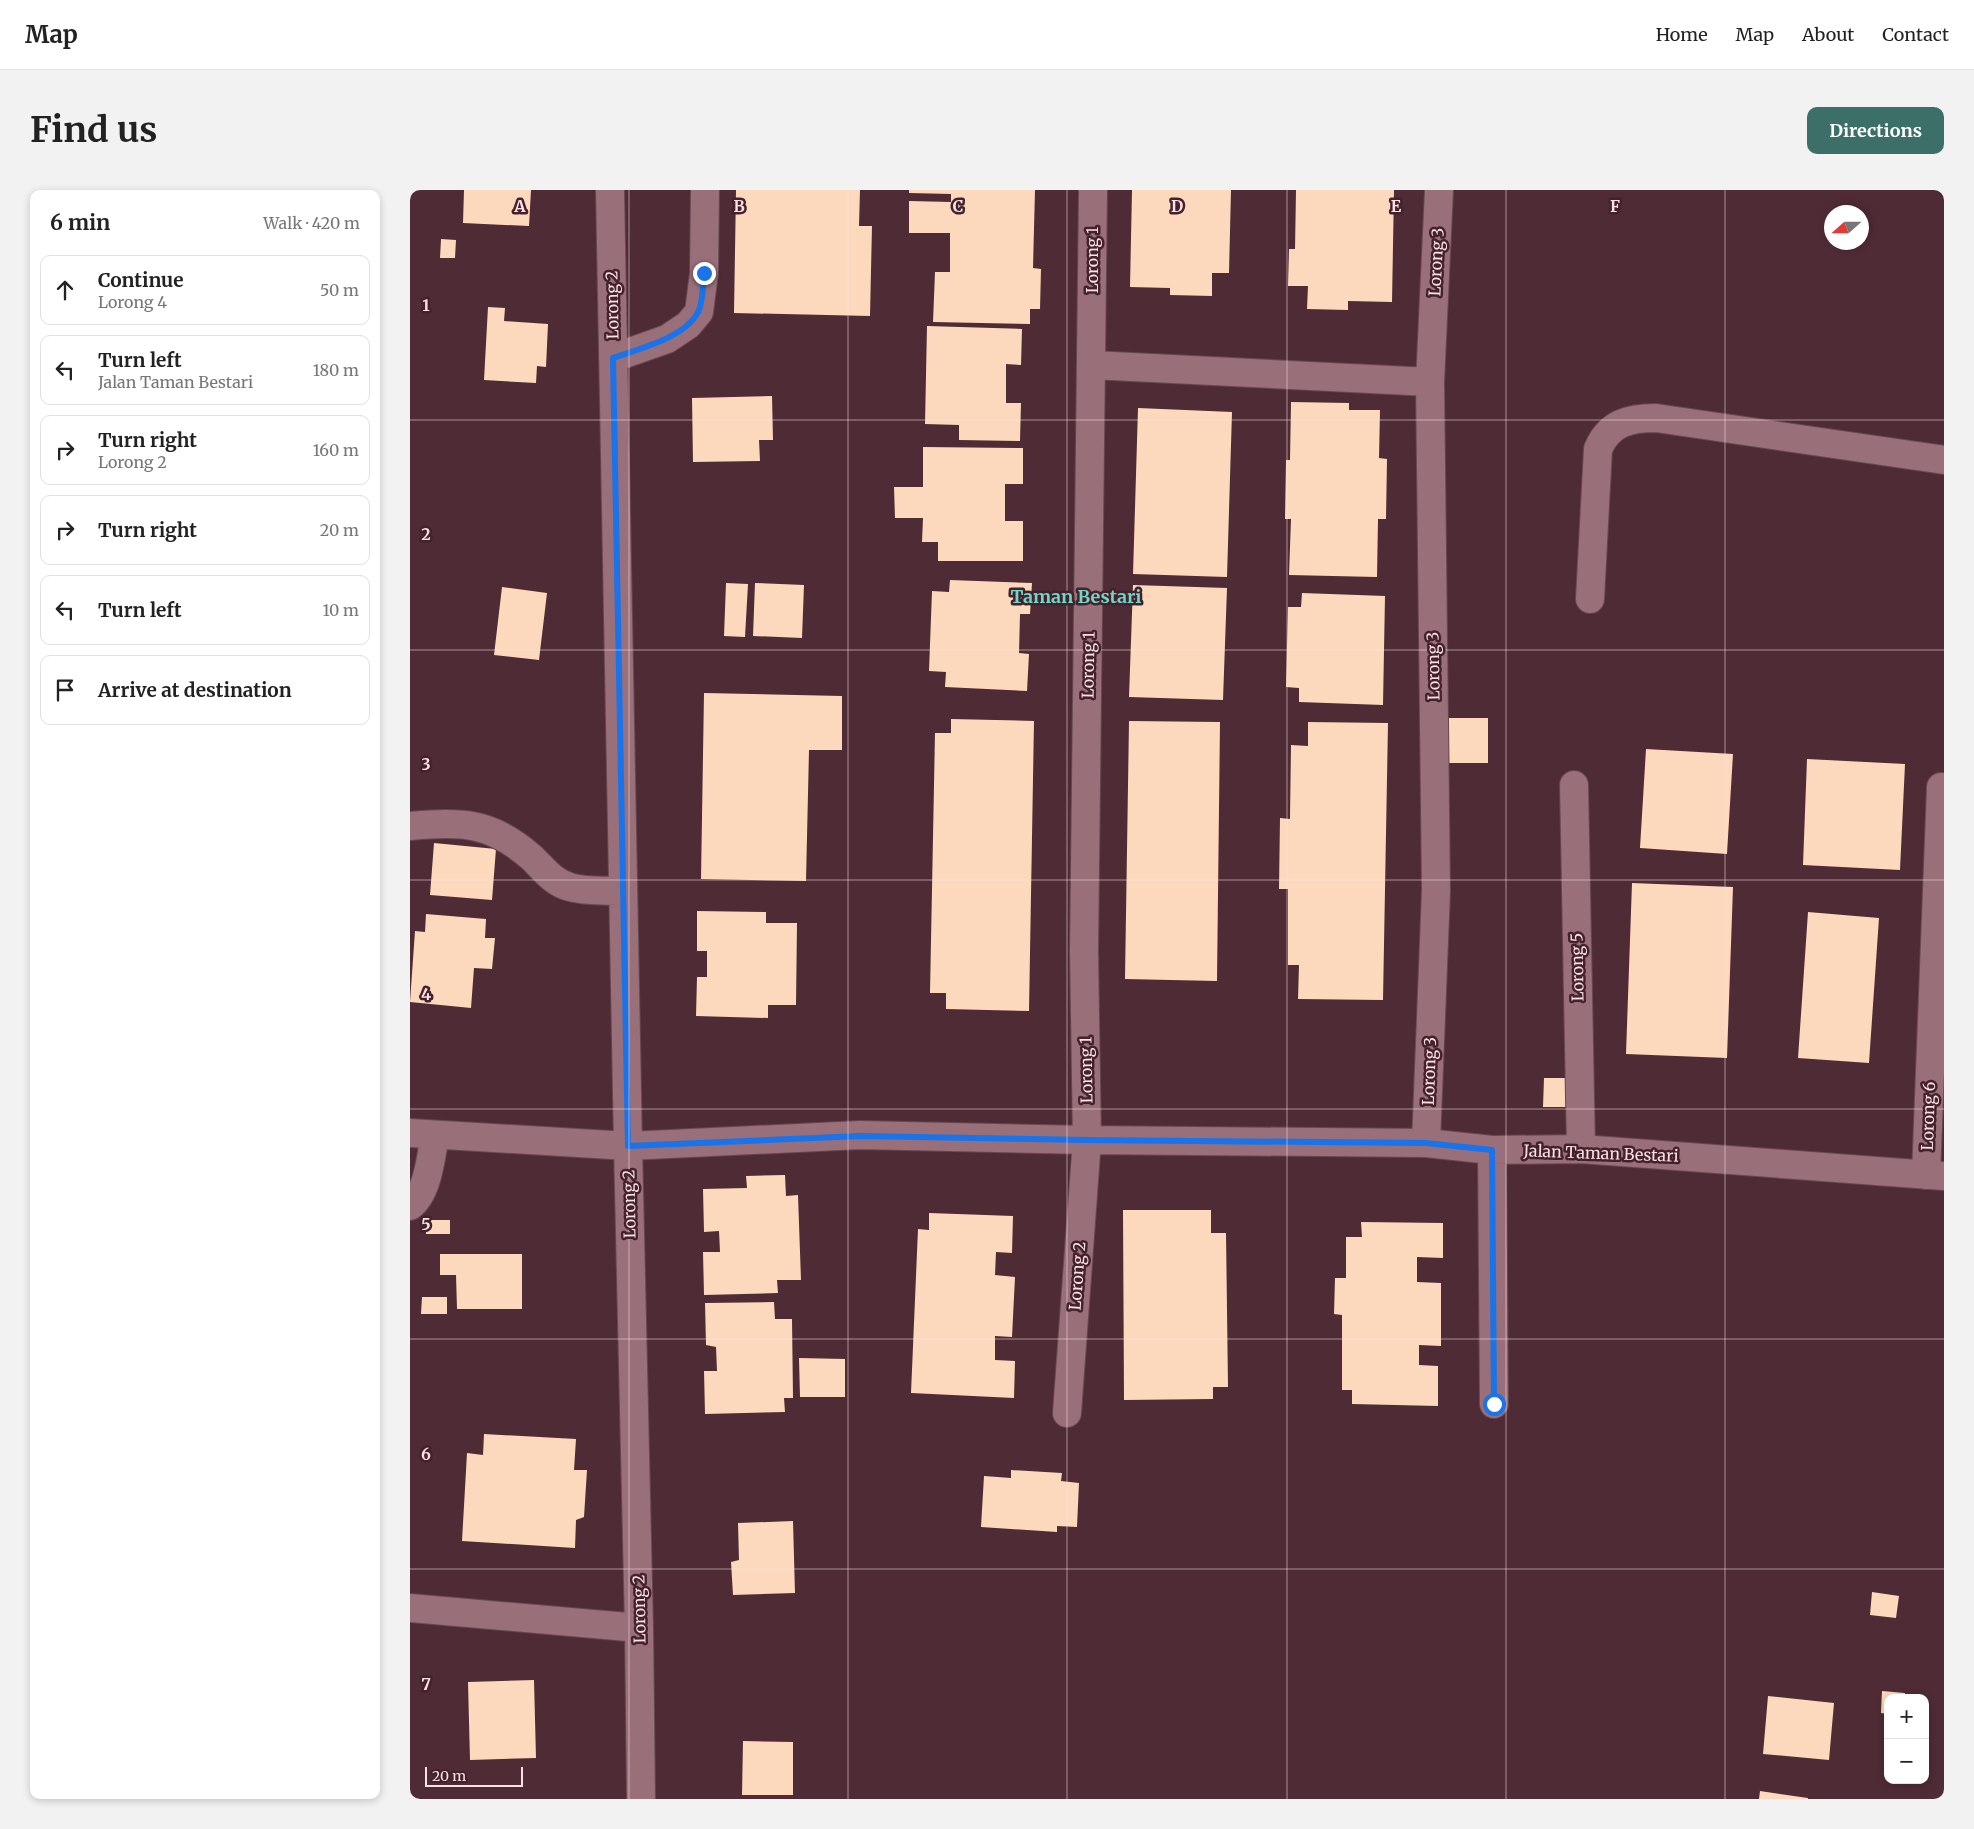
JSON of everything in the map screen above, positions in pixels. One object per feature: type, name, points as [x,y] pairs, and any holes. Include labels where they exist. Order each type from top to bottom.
[{"type":"street","name":"Lorong 2","points":[[610,190],[641,1799]]},
{"type":"street","points":[[613,358],[667,339],[688,325],[699,312],[704,273],[705,190]]},
{"type":"street","name":"Lorong 1","points":[[1086,1140],[1084,952],[1093,190]]},
{"type":"street","name":"Lorong 3","points":[[1426,1143],[1436,891],[1430,382],[1439,190]]},
{"type":"street","points":[[1092,364],[1430,382]]},
{"type":"street","points":[[1590,599],[1598,449],[1604,436],[1627,421],[1636,418],[1656,418],[1944,460]]},
{"type":"street","name":"Lorong 5","points":[[1574,785],[1581,1149]]},
{"type":"street","name":"Lorong 6","points":[[1935,1175],[1941,787]]},
{"type":"street","points":[[410,826],[474,825],[500,834],[519,846],[556,881],[570,887],[623,891]]},
{"type":"street","points":[[410,1206],[416,1202],[421,1193],[429,1169],[422,1134]]},
{"type":"street","name":"Jalan Taman Bestari","points":[[422,1134],[628,1146],[860,1136],[1426,1143],[1492,1150],[1581,1149],[1935,1175]]},
{"type":"street","name":"Lorong 2","points":[[1067,1412],[1086,1140]]},
{"type":"street","points":[[1492,1150],[1494,1404]]},
{"type":"street","points":[[410,1608],[639,1628]]},
{"type":"building","points":[[464,190],[531,190],[529,226],[463,223]]},
{"type":"building","points":[[736,190],[860,190],[859,226],[872,226],[870,316],[734,313]]},
{"type":"building","points":[[909,190],[1035,190],[1033,268],[1041,269],[1040,309],[1030,309],[1030,324],[933,322],[935,272],[950,272],[950,233],[909,233],[909,201],[951,202],[951,194],[909,193]]},
{"type":"building","points":[[1132,190],[1231,190],[1229,273],[1212,273],[1212,296],[1170,295],[1170,288],[1130,287]]},
{"type":"building","points":[[1296,190],[1394,190],[1392,302],[1348,301],[1348,310],[1307,309],[1308,286],[1288,286],[1289,249],[1295,249]]},
{"type":"building","points":[[441,239],[456,240],[455,258],[440,258]]},
{"type":"building","points":[[488,307],[505,308],[504,321],[548,324],[546,367],[537,366],[536,383],[484,380]]},
{"type":"building","points":[[927,326],[1022,329],[1021,365],[1006,364],[1006,403],[1021,403],[1020,441],[959,440],[959,425],[925,424]]},
{"type":"building","points":[[772,396],[773,440],[759,440],[760,461],[693,462],[692,398]]},
{"type":"building","points":[[1291,402],[1349,403],[1349,410],[1380,410],[1379,458],[1387,459],[1386,519],[1378,519],[1377,577],[1289,575],[1291,519],[1285,519],[1286,460],[1290,460]]},
{"type":"building","points":[[1138,408],[1232,412],[1227,577],[1133,574]]},
{"type":"building","points":[[923,447],[1023,448],[1023,484],[1005,484],[1005,521],[1023,521],[1023,561],[938,561],[938,542],[922,542],[923,518],[895,518],[894,487],[923,487]]},
{"type":"building","points":[[950,580],[1032,583],[1030,614],[1020,614],[1019,653],[1029,654],[1027,691],[945,687],[946,672],[929,671],[932,591],[949,592]]},
{"type":"building","points":[[726,583],[748,584],[745,637],[724,636]]},
{"type":"building","points":[[755,583],[804,585],[802,638],[753,636]]},
{"type":"building","points":[[1133,585],[1227,588],[1223,700],[1129,697]]},
{"type":"building","points":[[502,587],[547,593],[539,660],[494,655]]},
{"type":"building","points":[[1302,593],[1385,596],[1383,705],[1299,702],[1299,688],[1286,687],[1288,607],[1301,607]]},
{"type":"building","points":[[704,693],[842,696],[842,750],[809,750],[806,881],[701,879]]},
{"type":"building","points":[[1440,718],[1488,718],[1488,763],[1440,763]]},
{"type":"building","points":[[951,719],[1034,721],[1029,1011],[946,1009],[946,993],[930,993],[935,733],[951,733]]},
{"type":"building","points":[[1129,721],[1220,722],[1217,981],[1125,979]]},
{"type":"building","points":[[1308,722],[1388,723],[1383,1000],[1298,999],[1299,965],[1288,965],[1288,889],[1279,889],[1280,818],[1290,819],[1291,745],[1308,746]]},
{"type":"building","points":[[1646,749],[1733,754],[1727,854],[1640,848]]},
{"type":"building","points":[[1807,759],[1905,764],[1900,870],[1803,865]]},
{"type":"building","points":[[434,843],[496,849],[492,900],[430,895]]},
{"type":"building","points":[[1632,883],[1733,887],[1727,1058],[1626,1054]]},
{"type":"building","points":[[697,911],[766,912],[766,923],[797,923],[796,1005],[768,1005],[768,1018],[696,1016],[697,977],[707,977],[707,951],[697,951]]},
{"type":"building","points":[[1808,912],[1879,918],[1869,1063],[1798,1058]]},
{"type":"building","points":[[426,914],[486,919],[485,938],[495,938],[492,969],[474,968],[471,1008],[410,1002],[415,931],[425,932]]},
{"type":"building","points":[[1544,1078],[1567,1078],[1567,1107],[1543,1107]]},
{"type":"building","points":[[785,1175],[786,1196],[798,1195],[801,1280],[777,1280],[778,1293],[704,1295],[703,1252],[720,1252],[719,1231],[704,1232],[703,1189],[747,1188],[746,1176]]},
{"type":"building","points":[[1123,1210],[1211,1210],[1211,1233],[1226,1233],[1228,1387],[1213,1387],[1213,1399],[1124,1400]]},
{"type":"building","points":[[929,1213],[1013,1216],[1012,1253],[996,1252],[995,1275],[1015,1277],[1012,1337],[995,1336],[995,1360],[1015,1361],[1014,1398],[911,1393],[918,1229],[929,1230]]},
{"type":"building","points":[[426,1220],[450,1220],[450,1234],[426,1234]]},
{"type":"building","points":[[1361,1222],[1443,1223],[1443,1258],[1417,1257],[1417,1282],[1441,1283],[1441,1346],[1419,1345],[1419,1365],[1438,1366],[1438,1406],[1352,1404],[1352,1390],[1342,1390],[1342,1315],[1334,1314],[1335,1278],[1346,1278],[1346,1237],[1362,1237]]},
{"type":"building","points":[[440,1254],[522,1254],[522,1309],[457,1309],[456,1275],[440,1275]]},
{"type":"building","points":[[422,1297],[447,1297],[447,1314],[421,1314]]},
{"type":"building","points":[[774,1302],[775,1319],[792,1319],[793,1398],[784,1398],[785,1412],[705,1414],[704,1371],[717,1371],[716,1347],[706,1345],[705,1303]]},
{"type":"building","points":[[799,1358],[845,1359],[845,1397],[800,1397]]},
{"type":"building","points":[[484,1434],[576,1439],[574,1470],[587,1470],[584,1517],[576,1520],[575,1548],[462,1541],[467,1453],[483,1455]]},
{"type":"building","points":[[1011,1470],[1062,1473],[1061,1481],[1079,1483],[1077,1527],[1057,1526],[1057,1532],[981,1527],[984,1476],[1011,1478]]},
{"type":"building","points":[[793,1521],[795,1593],[733,1595],[731,1562],[739,1560],[738,1523]]},
{"type":"building","points":[[1872,1592],[1899,1596],[1896,1618],[1870,1615]]},
{"type":"building","points":[[534,1680],[536,1758],[470,1760],[468,1682]]},
{"type":"building","points":[[1882,1691],[1905,1693],[1884,1694],[1884,1713],[1881,1713]]},
{"type":"building","points":[[1768,1696],[1834,1703],[1829,1760],[1763,1754]]},
{"type":"building","points":[[743,1741],[793,1742],[793,1795],[742,1795]]},
{"type":"building","points":[[1760,1791],[1808,1798],[1808,1799],[1759,1799]]},
{"type":"district","name":"Taman Bestari","points":[[1076,597]]},
{"type":"route","points":[[704,273],[699,312],[688,325],[667,339],[613,358],[628,1146],[860,1136],[1426,1143],[1492,1150],[1494,1404]]}]
